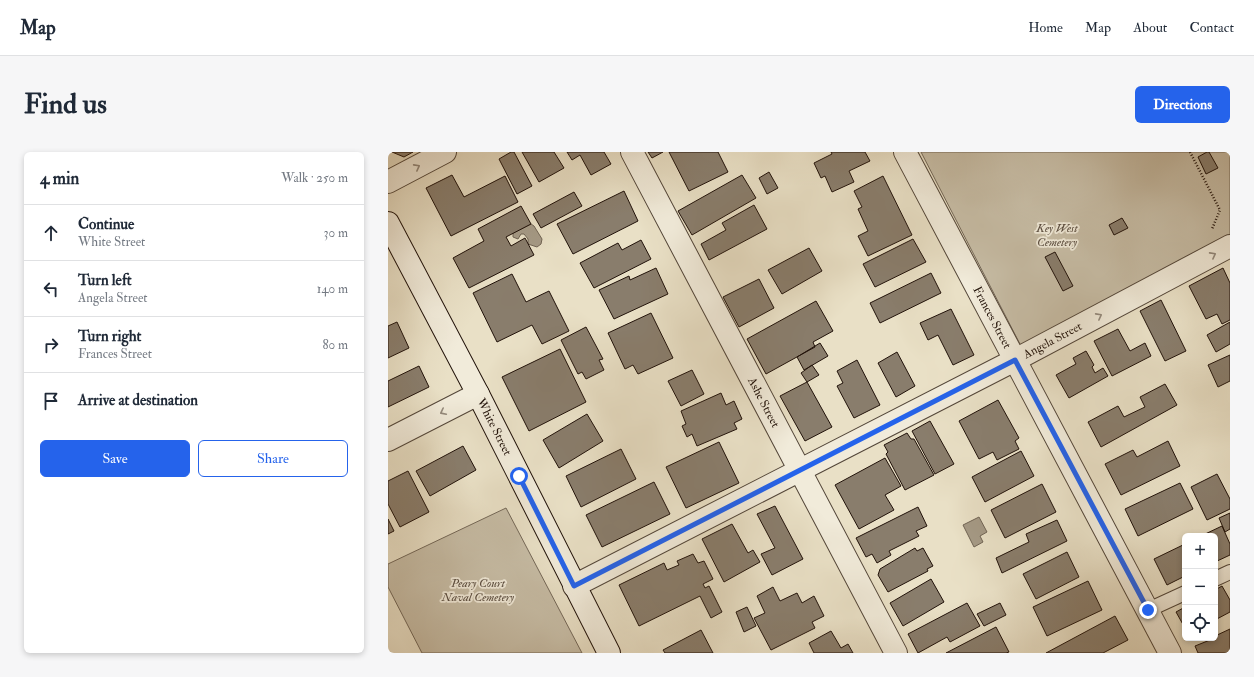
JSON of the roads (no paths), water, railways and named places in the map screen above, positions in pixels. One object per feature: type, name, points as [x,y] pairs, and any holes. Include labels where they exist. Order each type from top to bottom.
[{"type":"street","points":[[388,182],[445,152]]},
{"type":"street","name":"Ashe Street","points":[[632,152],[896,653]]},
{"type":"street","name":"Frances Street","points":[[905,152],[1170,653]]},
{"type":"street","name":"White Street","points":[[388,223],[478,394],[609,653]]},
{"type":"street","name":"Angela Street","points":[[574,586],[1015,360],[1230,246]]},
{"type":"street","points":[[388,440],[478,394]]},
{"type":"lane","points":[[1218,578],[1230,572]]},
{"type":"lane","points":[[1148,610],[1182,594]]},
{"type":"park label","name":"Key West Cemetery","points":[[1057,235]]},
{"type":"park label","name":"Peary Court Naval Cemetery","points":[[478,590]]}]
